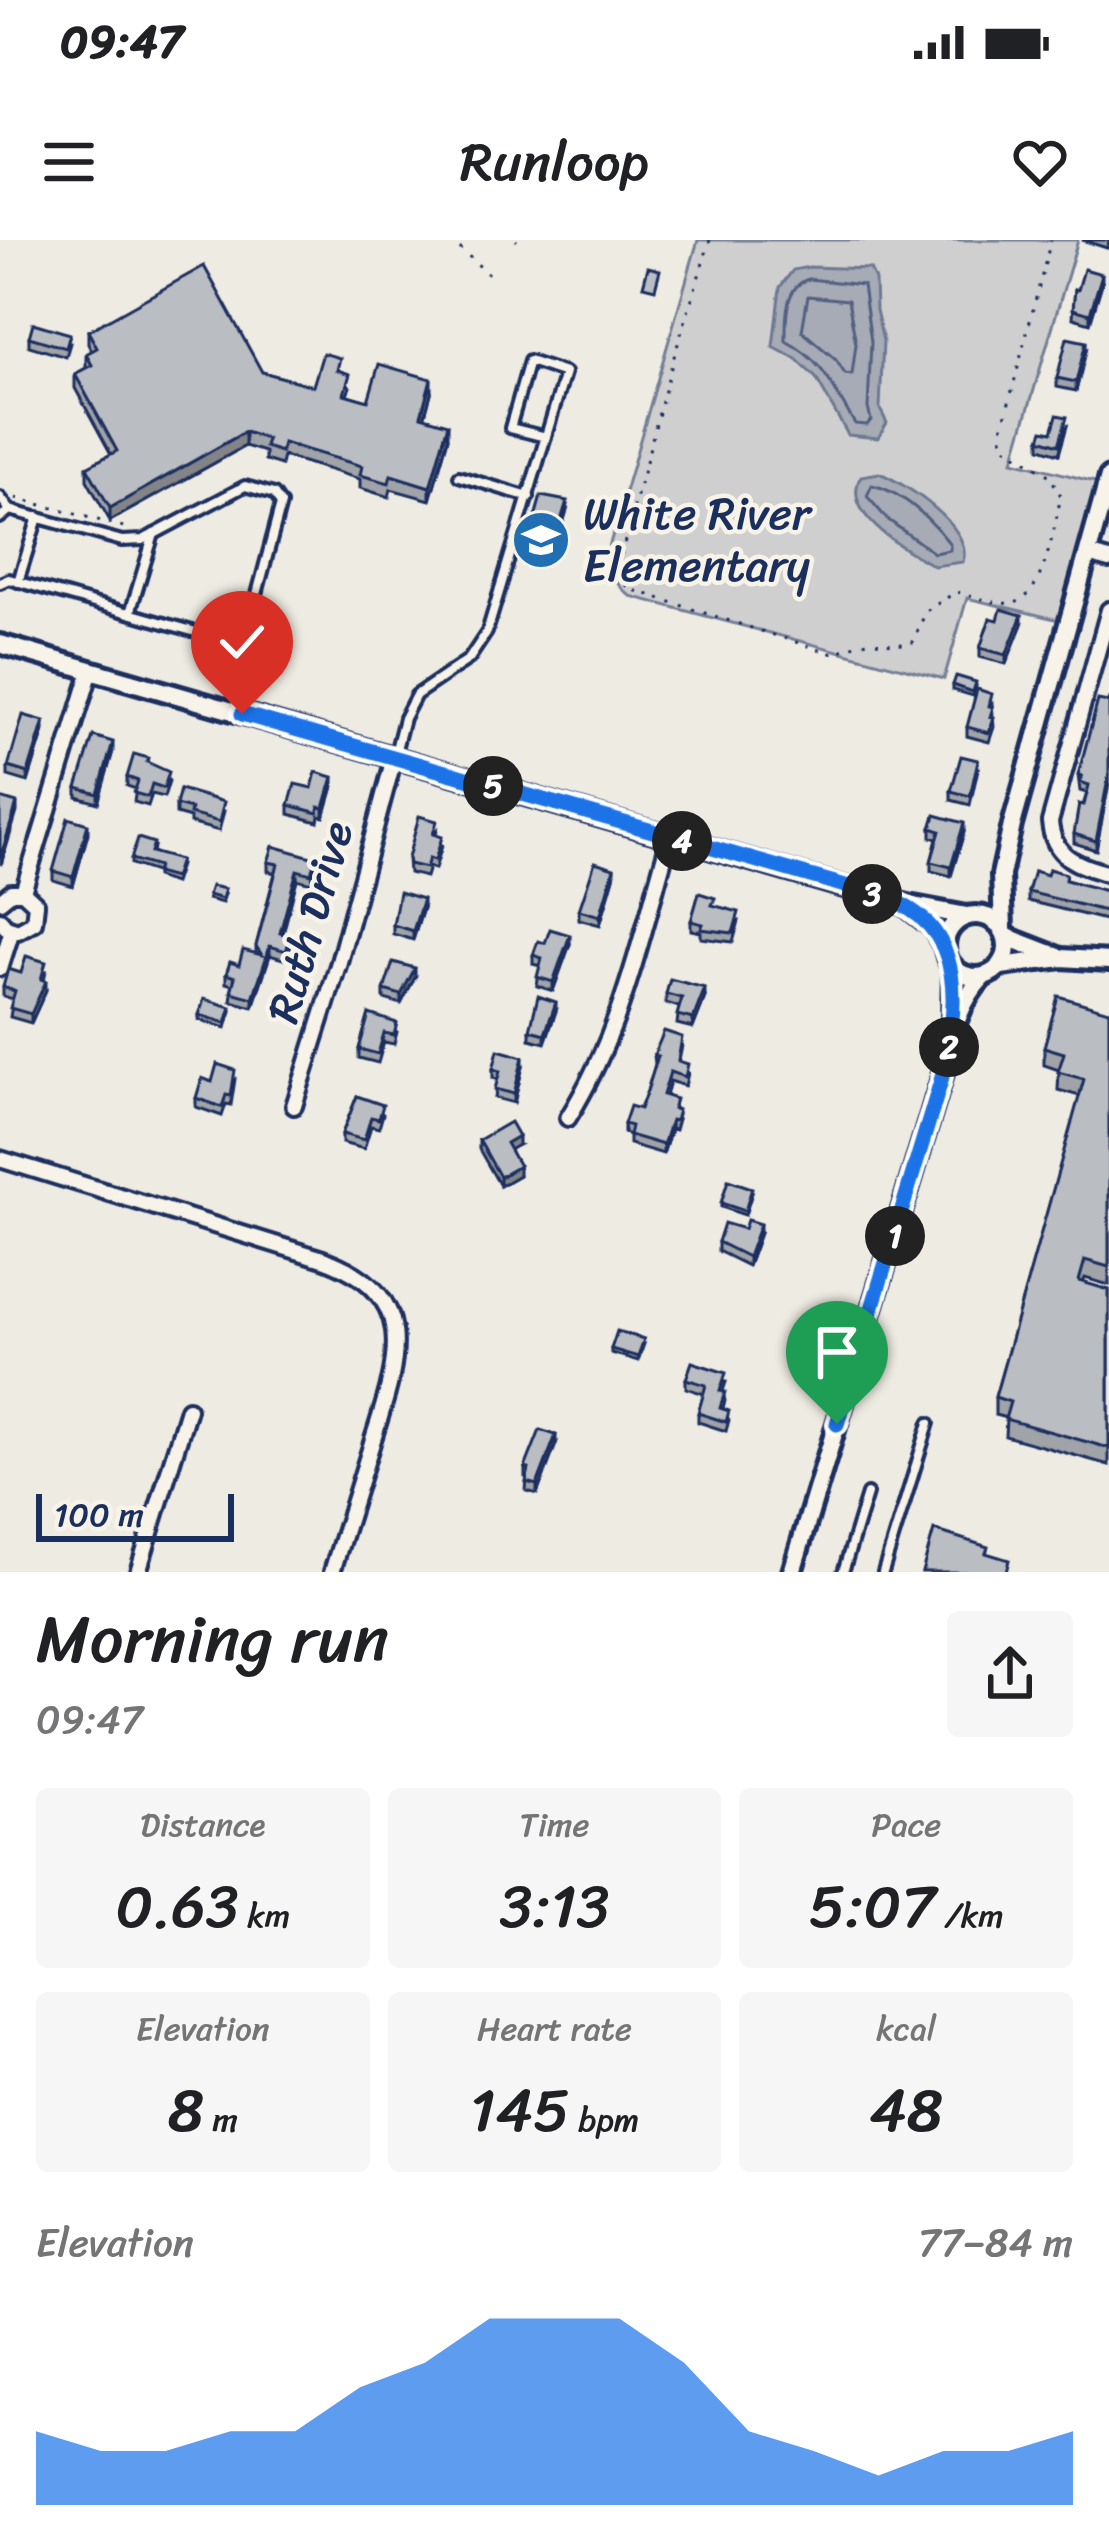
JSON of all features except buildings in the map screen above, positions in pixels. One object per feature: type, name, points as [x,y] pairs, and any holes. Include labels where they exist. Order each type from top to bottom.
[{"type":"street","points":[[1001,966],[1008,947],[1001,875],[1109,477]]},
{"type":"street","points":[[1088,554],[1109,560]]},
{"type":"street","points":[[1109,610],[1050,822],[1055,845],[1071,862],[1109,874]]},
{"type":"street","points":[[0,644],[903,904],[996,920],[1005,933],[1062,958]]},
{"type":"street","points":[[23,892],[91,670]]},
{"type":"street","name":"Ruth Drive","points":[[294,1106],[394,758]]},
{"type":"street","points":[[568,1118],[614,1032],[670,837]]},
{"type":"street","points":[[945,948],[950,928],[972,915],[1001,875]]},
{"type":"street","points":[[0,901],[11,892],[23,892],[33,899],[37,916],[24,929],[6,925],[0,968]]},
{"type":"street","points":[[903,904],[933,927],[945,948],[953,968],[950,1012],[954,1027]]},
{"type":"street","points":[[792,1572],[962,1005],[982,977],[1001,966],[1062,958],[1109,962]]},
{"type":"street","points":[[953,968],[982,977]]},
{"type":"street","points":[[0,1159],[323,1258],[354,1271],[379,1293],[395,1328],[395,1369],[332,1572]]},
{"type":"street","points":[[138,1572],[188,1409]]},
{"type":"lane","points":[[394,758],[404,718],[416,695],[469,659],[487,632],[529,496],[565,373],[529,361],[510,428],[546,437]]},
{"type":"lane","points":[[459,476],[529,496]]},
{"type":"lane","points":[[10,510],[38,517],[122,541],[143,540],[245,486],[274,494],[281,504],[248,628],[231,642],[7,580],[38,517]]},
{"type":"lane","points":[[3,495],[10,510]]},
{"type":"lane","points":[[0,518],[10,510]]},
{"type":"lane","points":[[130,614],[154,534]]},
{"type":"lane","points":[[883,1572],[928,1423]]},
{"type":"lane","points":[[843,1572],[867,1494]]},
{"type":"path","points":[[451,240],[488,274]]},
{"type":"path","points":[[710,240],[673,360],[618,567],[619,579],[630,589],[830,652],[868,641],[900,646],[913,642],[926,611],[956,592],[1012,603],[1025,599],[1033,587],[1051,547],[1061,496],[1050,476],[1004,446],[1001,433],[1051,240]]},
{"type":"path","points":[[3,495],[131,529]]},
{"type":"shaded area","points":[[698,240],[1078,240],[1013,461],[1099,483],[1059,620],[967,598],[944,679],[630,596],[620,586],[607,554]]},
{"type":"water","points":[[870,269],[875,280],[883,341],[880,409],[887,423],[878,438],[848,435],[816,378],[796,359],[773,347],[780,287],[793,270]]},
{"type":"water","points":[[879,473],[921,497],[949,522],[964,549],[963,562],[934,566],[893,541],[867,517],[857,490],[861,476]]},
{"type":"place","name":"White River Elementary","points":[[541,540]]},
{"type":"route","points":[[242,714],[884,897],[903,904],[933,927],[953,968],[950,1012],[954,1027],[837,1424]]}]
